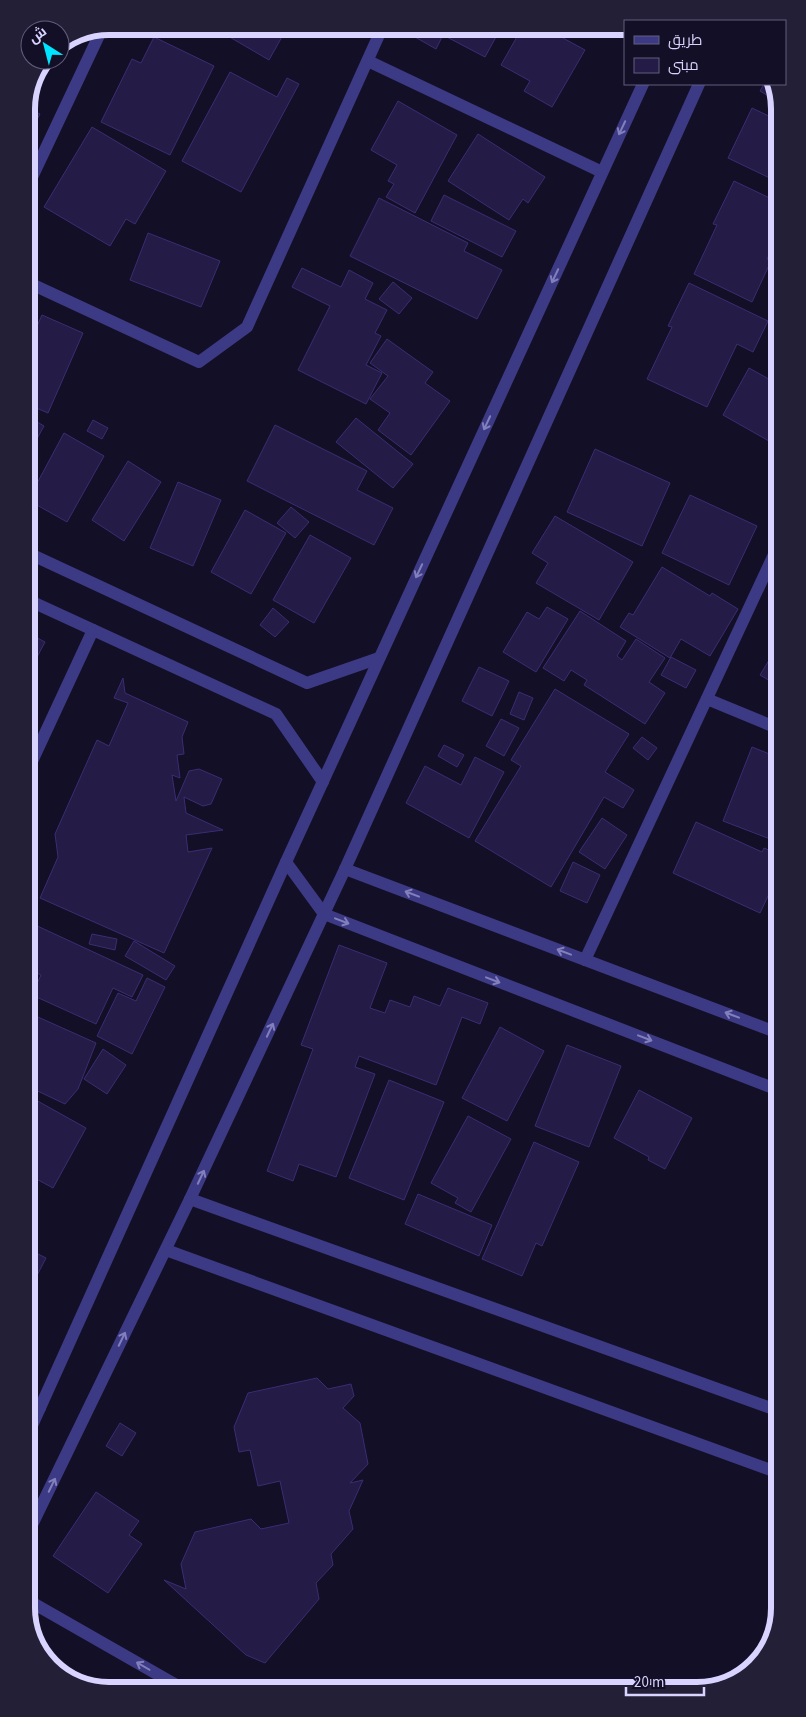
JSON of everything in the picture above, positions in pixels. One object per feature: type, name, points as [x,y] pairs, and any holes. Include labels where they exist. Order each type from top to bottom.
[{"type":"street","points":[[35,286],[199,362],[247,327],[379,35]]},
{"type":"street","points":[[35,171],[99,36]]},
{"type":"street","points":[[368,61],[602,172]]},
{"type":"street","points":[[35,1406],[643,85]]},
{"type":"street","points":[[35,1519],[166,1250],[345,869],[699,85]]},
{"type":"street","points":[[35,556],[307,682],[379,658]]},
{"type":"street","points":[[585,960],[771,561]]},
{"type":"street","points":[[35,603],[276,714],[323,782]]},
{"type":"street","points":[[35,755],[93,630]]},
{"type":"street","points":[[706,698],[771,725]]},
{"type":"street","points":[[286,862],[324,914],[771,1087]]},
{"type":"street","points":[[345,869],[771,1030]]},
{"type":"street","points":[[190,1199],[771,1408]]},
{"type":"street","points":[[166,1250],[771,1470]]},
{"type":"street","points":[[35,1604],[171,1682]]},
{"type":"building","points":[[226,35],[283,35],[269,60]]},
{"type":"building","points":[[416,35],[443,35],[436,49],[415,37]]},
{"type":"building","points":[[443,35],[497,35],[485,57]]},
{"type":"building","points":[[518,35],[565,35],[563,38],[585,50],[552,107],[524,91],[530,81],[501,65]]},
{"type":"building","points":[[154,37],[214,66],[170,155],[101,122],[132,59],[141,63]]},
{"type":"building","points":[[230,72],[277,97],[287,78],[299,84],[241,192],[182,161]]},
{"type":"building","points":[[763,85],[767,85],[770,97],[760,91]]},
{"type":"building","points":[[398,101],[457,135],[415,213],[386,197],[394,184],[388,181],[397,165],[371,150]]},
{"type":"building","points":[[752,108],[771,117],[771,179],[728,158]]},
{"type":"building","points":[[35,112],[40,114],[35,123]]},
{"type":"building","points":[[92,127],[166,171],[135,224],[126,219],[110,246],[44,207]]},
{"type":"building","points":[[478,134],[545,177],[528,203],[523,199],[509,220],[448,181]]},
{"type":"building","points":[[734,181],[771,199],[771,251],[767,259],[771,261],[752,302],[694,274],[717,225],[713,224]]},
{"type":"building","points":[[444,195],[516,231],[502,257],[431,221]]},
{"type":"building","points":[[379,198],[468,243],[464,251],[502,270],[477,319],[350,256]]},
{"type":"building","points":[[148,233],[220,261],[201,307],[130,280]]},
{"type":"building","points":[[302,268],[341,287],[349,270],[373,283],[365,299],[387,310],[375,333],[381,336],[366,365],[382,373],[366,404],[298,370],[330,306],[292,287]]},
{"type":"building","points":[[393,282],[412,298],[399,314],[379,299]]},
{"type":"building","points":[[689,283],[768,321],[753,352],[737,344],[707,407],[647,379],[672,327],[668,326]]},
{"type":"building","points":[[42,315],[83,333],[48,413],[35,407],[35,330]]},
{"type":"building","points":[[387,339],[433,372],[425,383],[450,401],[411,455],[378,430],[390,413],[370,399],[388,376],[370,363]]},
{"type":"building","points":[[749,368],[771,380],[771,442],[723,415]]},
{"type":"building","points":[[356,418],[413,464],[393,488],[336,442]]},
{"type":"building","points":[[93,420],[108,428],[102,439],[87,431]]},
{"type":"building","points":[[35,421],[44,426],[35,442]]},
{"type":"building","points":[[275,425],[367,471],[357,490],[393,508],[374,545],[247,481]]},
{"type":"building","points":[[64,433],[104,456],[67,522],[35,504],[35,487]]},
{"type":"building","points":[[595,449],[670,483],[642,546],[567,512]]},
{"type":"building","points":[[128,461],[161,482],[124,541],[92,520]]},
{"type":"building","points":[[178,482],[221,500],[193,566],[150,548]]},
{"type":"building","points":[[690,495],[757,526],[729,585],[662,553]]},
{"type":"building","points":[[291,507],[309,522],[295,538],[277,523]]},
{"type":"building","points":[[245,510],[286,533],[251,594],[211,572]]},
{"type":"building","points":[[555,516],[633,562],[599,620],[536,583],[548,563],[532,553]]},
{"type":"building","points":[[310,535],[351,558],[314,623],[273,600]]},
{"type":"building","points":[[662,567],[710,596],[712,593],[738,609],[710,656],[681,639],[670,658],[620,627],[629,613],[633,615]]},
{"type":"building","points":[[547,607],[568,619],[536,672],[503,652],[527,612],[539,619]]},
{"type":"building","points":[[273,608],[289,622],[275,637],[260,625]]},
{"type":"building","points":[[580,611],[626,641],[617,656],[622,660],[636,639],[665,658],[649,682],[665,693],[645,724],[584,685],[587,680],[571,670],[564,681],[543,668]]},
{"type":"building","points":[[35,637],[45,642],[35,661]]},
{"type":"building","points":[[671,657],[696,670],[686,688],[661,675]]},
{"type":"building","points":[[771,657],[771,681],[760,675]]},
{"type":"building","points":[[479,667],[509,681],[492,716],[462,701]]},
{"type":"building","points":[[123,678],[125,693],[188,722],[182,737],[184,754],[177,755],[180,778],[172,775],[176,801],[189,771],[199,769],[222,779],[211,804],[203,806],[184,797],[186,813],[223,830],[186,835],[188,852],[212,848],[164,953],[40,898],[58,857],[55,834],[97,740],[109,746],[128,703],[114,698]]},
{"type":"building","points":[[555,689],[629,734],[605,772],[634,790],[623,808],[604,797],[551,887],[475,841],[521,766],[511,760]]},
{"type":"building","points":[[519,692],[533,698],[524,720],[510,714]]},
{"type":"building","points":[[501,719],[519,728],[504,756],[486,746]]},
{"type":"building","points":[[642,737],[657,748],[648,760],[633,748]]},
{"type":"building","points":[[444,745],[464,755],[457,767],[438,756]]},
{"type":"building","points":[[752,747],[771,755],[771,839],[723,821]]},
{"type":"building","points":[[475,757],[504,772],[469,838],[406,803],[425,766],[461,785]]},
{"type":"building","points":[[602,818],[627,835],[605,869],[579,852]]},
{"type":"building","points":[[696,822],[762,852],[764,848],[771,851],[771,890],[760,913],[673,873]]},
{"type":"building","points":[[573,862],[600,875],[587,903],[560,891]]},
{"type":"building","points":[[35,925],[143,975],[132,997],[113,988],[96,1024],[35,996],[35,988],[41,975],[35,972]]},
{"type":"building","points":[[92,934],[117,939],[115,950],[89,944]]},
{"type":"building","points":[[134,941],[175,966],[166,980],[125,956]]},
{"type":"building","points":[[339,945],[387,963],[370,1008],[385,1013],[390,1000],[410,1007],[414,996],[440,1006],[448,988],[488,1003],[480,1024],[462,1017],[436,1085],[359,1056],[355,1067],[375,1074],[336,1177],[299,1164],[293,1181],[267,1171],[313,1049],[301,1045]]},
{"type":"building","points":[[147,978],[165,987],[132,1054],[97,1036],[118,993],[136,1001]]},
{"type":"building","points":[[35,1016],[96,1043],[78,1089],[65,1104],[35,1090]]},
{"type":"building","points":[[500,1027],[544,1051],[507,1121],[462,1098]]},
{"type":"building","points":[[567,1045],[621,1066],[589,1147],[535,1126]]},
{"type":"building","points":[[103,1049],[126,1065],[107,1094],[84,1079]]},
{"type":"building","points":[[389,1080],[444,1102],[404,1200],[349,1178]]},
{"type":"building","points":[[639,1090],[692,1118],[665,1169],[648,1160],[649,1157],[614,1138]]},
{"type":"building","points":[[35,1100],[86,1128],[53,1188],[35,1178]]},
{"type":"building","points":[[468,1116],[511,1139],[471,1212],[455,1203],[458,1198],[431,1183]]},
{"type":"building","points":[[534,1142],[579,1162],[542,1246],[536,1243],[522,1276],[482,1259]]},
{"type":"building","points":[[418,1194],[492,1225],[479,1256],[405,1224]]},
{"type":"building","points":[[35,1252],[46,1258],[35,1279]]},
{"type":"building","points":[[317,1378],[328,1389],[351,1384],[354,1396],[343,1408],[360,1423],[368,1464],[350,1483],[363,1480],[349,1511],[353,1529],[331,1554],[333,1565],[316,1583],[319,1599],[265,1663],[246,1655],[164,1580],[186,1589],[181,1564],[195,1532],[251,1519],[261,1529],[289,1523],[280,1481],[258,1486],[250,1450],[239,1452],[234,1427],[248,1393]]},
{"type":"building","points":[[120,1423],[136,1433],[122,1456],[106,1446]]},
{"type":"building","points":[[96,1492],[139,1521],[129,1535],[142,1544],[108,1593],[53,1556]]}]
